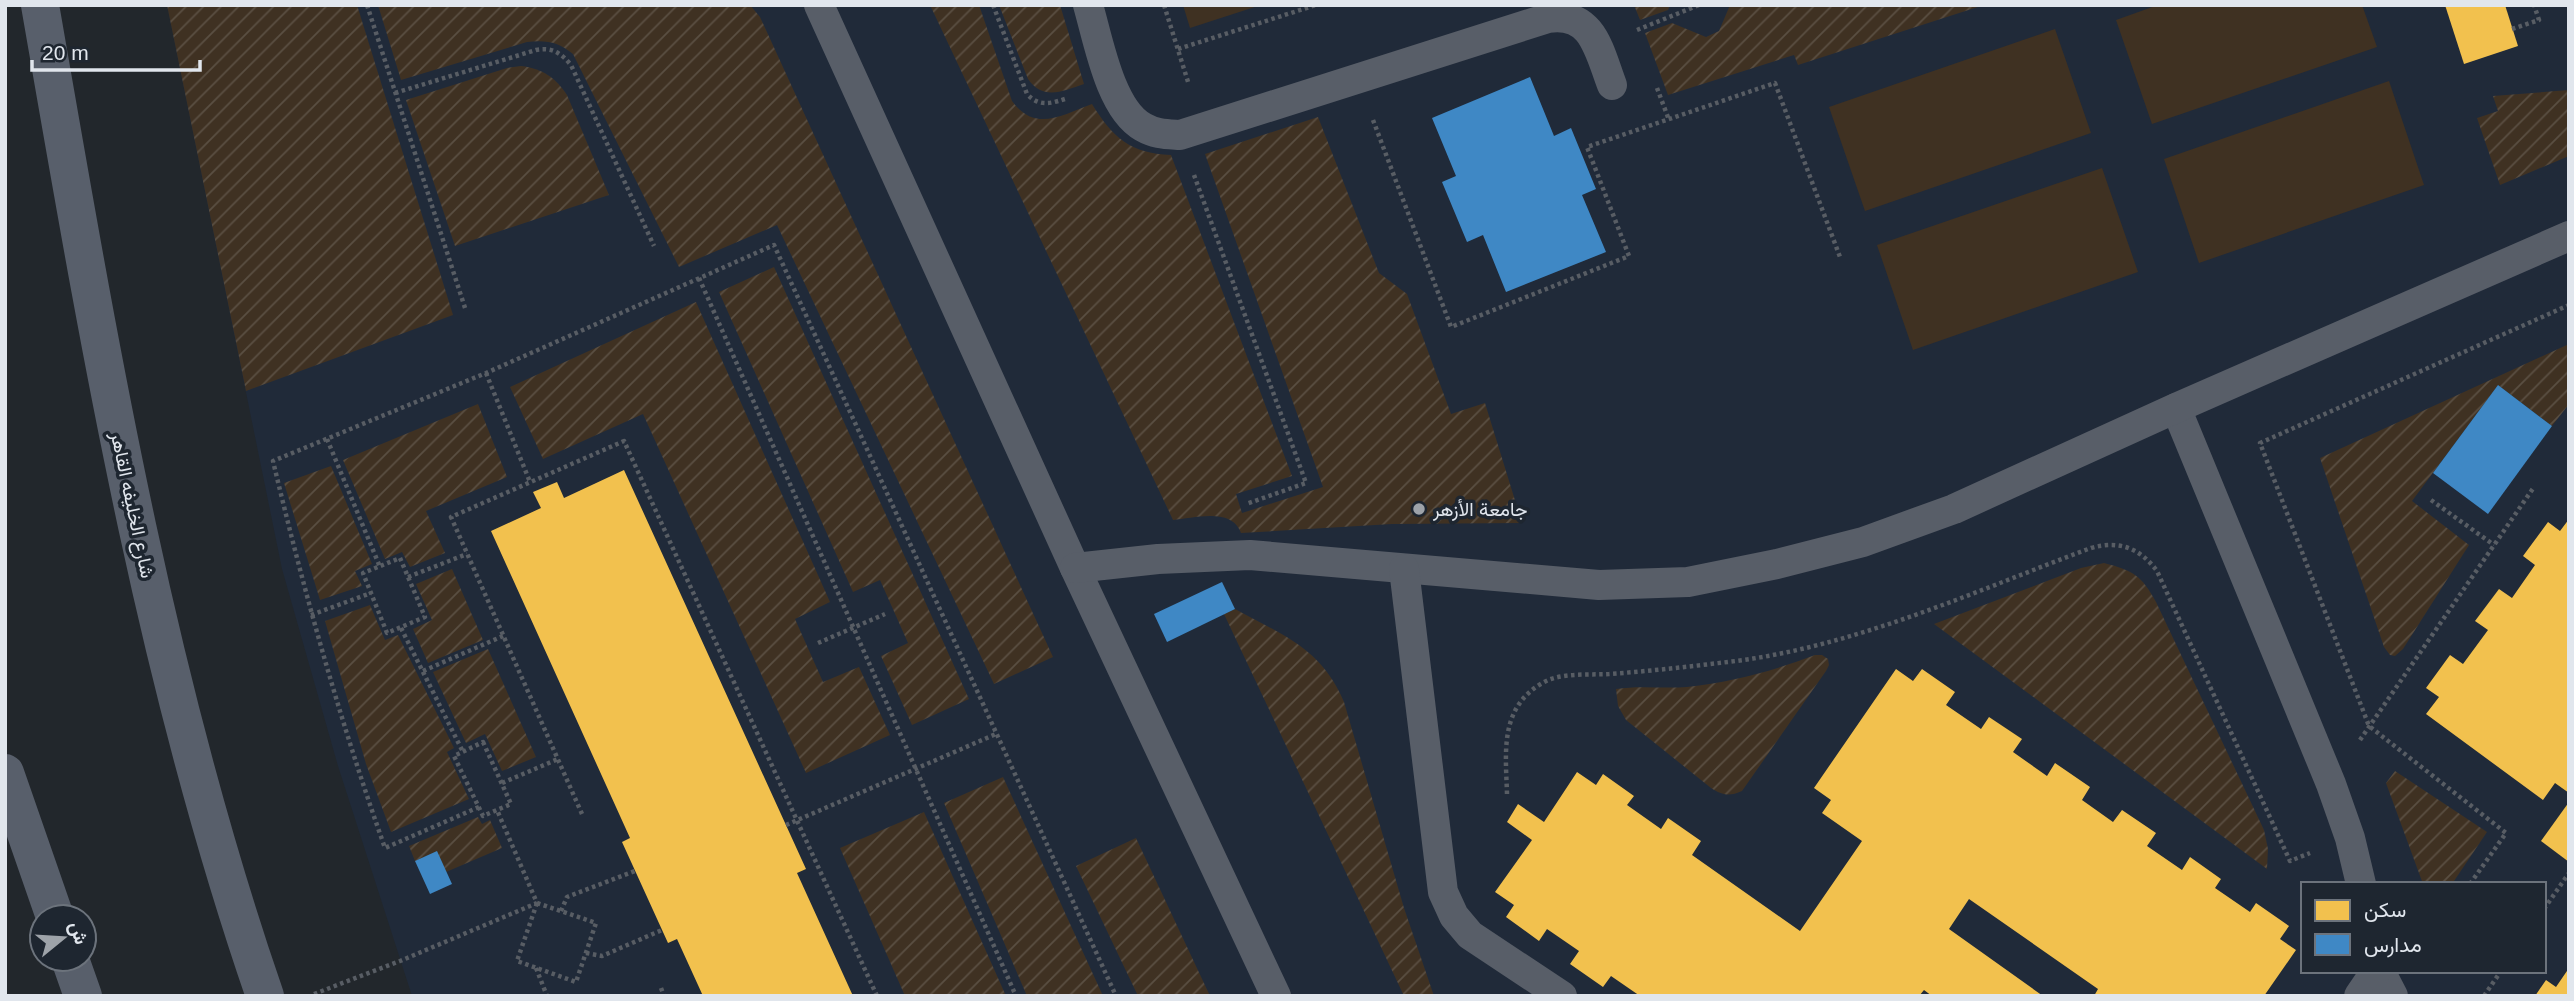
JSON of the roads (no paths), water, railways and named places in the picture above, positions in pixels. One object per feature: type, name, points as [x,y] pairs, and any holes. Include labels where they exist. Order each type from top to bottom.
[{"type":"main road","name":"شارع الخليفه القاهر","points":[[40,5],[106,381],[167,661],[240,925],[265,996]]},
{"type":"main road","points":[[5,772],[50,903]]},
{"type":"main road","points":[[75,973],[83,996]]},
{"type":"lane","points":[[819,5],[1075,568],[1276,996]]},
{"type":"lane","points":[[1088,5],[1113,85],[1126,113],[1141,126],[1159,134],[1180,135],[1548,18],[1563,16],[1577,20],[1590,31],[1612,85]]},
{"type":"lane","points":[[1075,568],[1158,559],[1250,555],[1599,585],[1688,582],[1777,564],[1863,542],[1954,509],[2176,408],[2569,236]]},
{"type":"lane","points":[[2176,408],[2331,785],[2350,838],[2361,882]]},
{"type":"lane","points":[[1404,569],[1443,892],[1454,916],[1470,935],[1562,996]]},
{"type":"lane","points":[[2359,996],[2376,973]]},
{"type":"lane","points":[[2379,973],[2393,996]]},
{"type":"place","name":"جامعة الأزهر","points":[[1419,509]]}]
